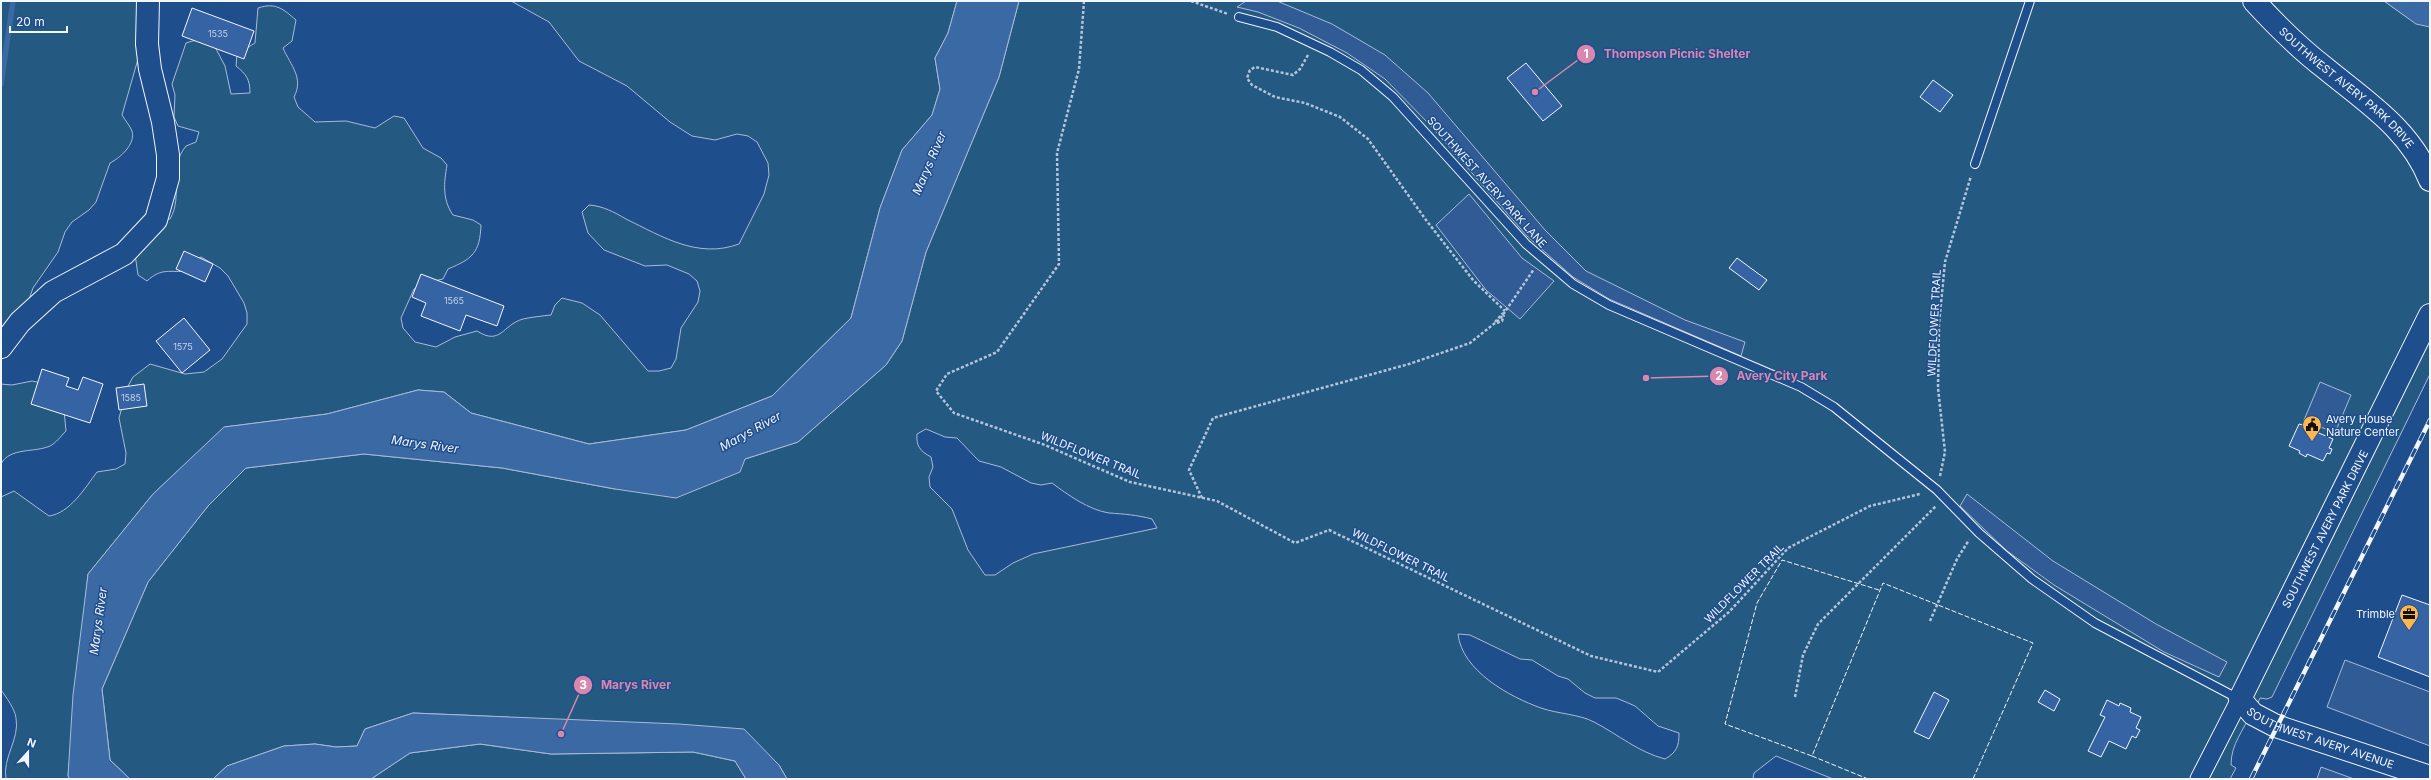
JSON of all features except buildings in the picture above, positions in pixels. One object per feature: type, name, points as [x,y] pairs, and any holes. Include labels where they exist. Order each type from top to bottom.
[{"type":"street","points":[[1,348],[20,322],[53,292],[124,254],[156,220],[168,178],[168,155],[163,122],[150,69],[147,44],[148,1]]},
{"type":"street","name":"SOUTHWEST AVERY PARK DRIVE","points":[[2254,1],[2284,33],[2324,68],[2370,102],[2399,130],[2410,143],[2430,180]]},
{"type":"street","name":"SOUTHWEST AVERY PARK DRIVE","points":[[2240,699],[2430,315]]},
{"type":"street","points":[[2199,779],[2240,699]]},
{"type":"street","name":"SOUTHWEST AVERY AVENUE","points":[[2240,699],[2253,714],[2276,726],[2430,777]]},
{"type":"lane","points":[[1975,164],[2030,1]]},
{"type":"lane","name":"SOUTHWEST AVERY PARK LANE","points":[[1239,17],[1277,27],[1313,44],[1360,70],[1393,97],[1466,176],[1485,200],[1541,258],[1573,284],[1609,305],[1801,386],[1834,407],[1937,490],[1975,529],[2032,579],[2095,623],[2240,699]]},
{"type":"path","name":"WILDFLOWER TRAIL","points":[[1084,1],[1079,69],[1057,153],[1059,264],[997,352],[946,374],[936,391],[954,413],[1045,445],[1130,482],[1217,502],[1295,543],[1329,530],[1591,656],[1658,672],[1729,612],[1788,548],[1870,506],[1937,490],[1945,452],[1938,388],[1939,324],[1945,262],[1975,164]]},
{"type":"path","points":[[1191,1],[1239,17]]},
{"type":"path","points":[[1313,44],[1305,62],[1293,75],[1255,67],[1250,70],[1247,78],[1252,85],[1274,97],[1305,103],[1340,117],[1368,139],[1426,220],[1473,280],[1505,311]]},
{"type":"path","points":[[1202,498],[1189,470],[1213,418],[1409,364],[1470,343],[1493,325],[1505,311],[1541,258]]},
{"type":"path","points":[[1795,697],[1803,655],[1818,624],[1945,498]]},
{"type":"path","points":[[1930,621],[1957,559],[1975,529]]},
{"type":"shaded area","points":[[1,1],[148,1],[142,45],[122,115],[132,131],[132,141],[118,158],[110,163],[96,202],[89,210],[72,222],[65,232],[58,252],[33,288],[22,319],[1,347]]},
{"type":"shaded area","points":[[511,1],[957,1],[948,33],[935,58],[940,89],[932,115],[902,150],[880,208],[851,318],[772,396],[686,430],[589,444],[471,413],[444,392],[418,390],[327,414],[225,427],[153,494],[88,574],[68,776],[70,779],[6,779],[6,764],[17,726],[14,711],[1,690],[1,497],[14,491],[49,516],[64,510],[76,499],[97,472],[116,469],[125,464],[126,453],[119,418],[128,386],[133,377],[150,364],[185,374],[204,372],[222,359],[247,324],[247,313],[244,303],[228,276],[220,268],[201,257],[191,261],[188,271],[162,272],[147,281],[138,275],[135,254],[159,219],[170,219],[176,201],[176,173],[180,155],[186,146],[196,142],[199,132],[178,126],[174,117],[175,95],[172,84],[186,43],[196,40],[215,47],[225,66],[231,94],[250,93],[247,77],[236,66],[237,54],[255,43],[258,8],[264,6],[275,6],[296,20],[292,41],[283,48],[293,66],[297,78],[298,84],[294,97],[298,107],[315,122],[346,121],[375,128],[394,116],[404,118],[423,148],[441,158],[447,165],[445,197],[449,209],[453,215],[473,220],[481,225],[479,242],[473,254],[463,262],[448,269],[443,279],[424,283],[414,289],[401,318],[403,328],[415,342],[436,347],[455,337],[477,331],[485,335],[497,335],[523,319],[551,315],[555,305],[562,298],[582,303],[600,315],[648,371],[659,371],[671,368],[676,359],[681,328],[698,302],[700,291],[697,281],[689,274],[667,265],[645,266],[604,250],[588,233],[582,212],[589,205],[604,208],[667,239],[681,244],[709,249],[724,248],[739,244],[764,194],[769,175],[768,163],[757,142],[748,136],[737,134],[715,140],[692,136],[670,122],[627,86],[579,61],[549,22]]},
{"type":"shaded area","points":[[1019,1],[2384,1],[2408,18],[2430,14],[2430,374],[2272,697],[2267,699],[2260,698],[2253,714],[2251,712],[2238,737],[2233,750],[2231,765],[2236,768],[2230,779],[1833,779],[1776,756],[1754,773],[1753,779],[787,779],[779,765],[507,717],[413,713],[365,729],[357,746],[336,747],[315,744],[284,746],[227,766],[213,779],[130,779],[110,760],[102,689],[148,582],[208,506],[246,468],[364,454],[502,468],[615,489],[745,459],[798,442],[886,365],[902,341],[926,252],[999,77]],"holes":[[[926,429],[945,437],[957,438],[979,461],[1001,467],[1031,483],[1041,485],[1052,483],[1094,509],[1109,513],[1152,519],[1157,528],[1033,554],[1013,563],[995,575],[985,575],[968,550],[952,509],[930,487],[929,477],[933,467],[931,457],[924,453],[917,442],[917,434]],[[1458,634],[1470,635],[1520,659],[1532,660],[1558,676],[1568,679],[1585,693],[1595,698],[1616,698],[1635,706],[1658,726],[1679,733],[1675,751],[1665,759],[1655,756],[1637,748],[1588,719],[1541,708],[1502,690],[1489,681],[1468,660],[1461,647]]]},
{"type":"shaded area","points":[[1246,1],[1277,1],[1332,24],[1385,55],[1428,93],[1545,230],[1586,271],[1685,320],[1745,342],[1741,356],[1609,299],[1573,277],[1527,236],[1431,126],[1385,79],[1347,53],[1299,28],[1258,12],[1237,7]]},
{"type":"shaded area","points":[[1469,194],[1522,258],[1554,281],[1520,319],[1486,290],[1436,225]]},
{"type":"shaded area","points":[[32,381],[42,383],[63,400],[66,431],[50,446],[10,455],[1,464],[1,384],[12,385]]},
{"type":"shaded area","points":[[2320,382],[2351,395],[2335,433],[2304,420]]},
{"type":"shaded area","points":[[1967,494],[2053,561],[2156,624],[2227,662],[2219,677],[2164,652],[2054,585],[2007,551],[1960,506]]},
{"type":"shaded area","points":[[2345,660],[2430,692],[2430,746],[2327,707]]},
{"type":"shaded area","points":[[480,744],[551,754],[693,752],[735,761],[746,779],[371,779],[410,753]]},
{"type":"shaded area","points":[[2321,767],[2354,779],[2317,779]]},
{"type":"water","points":[[957,1],[1019,1],[999,77],[926,252],[902,341],[886,365],[798,442],[745,459],[740,472],[676,498],[615,489],[502,468],[364,454],[246,468],[208,506],[148,582],[102,689],[110,760],[130,779],[70,779],[68,776],[73,695],[88,574],[153,494],[224,427],[327,414],[418,390],[444,392],[471,413],[589,444],[686,430],[772,396],[851,318],[880,208],[902,150],[932,115],[940,89],[935,58],[948,33]]},
{"type":"water","points":[[2384,1],[2430,1],[2430,27],[2416,24]]},
{"type":"water","points":[[413,713],[679,724],[744,729],[779,765],[787,779],[746,779],[735,761],[693,752],[551,754],[480,744],[410,753],[371,779],[213,779],[227,766],[284,746],[315,744],[336,747],[357,746],[365,729]]},
{"type":"waterway","points":[[1,84],[13,1]]},
{"type":"railway","points":[[2251,779],[2430,420]]},
{"type":"fence","points":[[1879,590],[1782,560],[1757,603],[1725,724],[1812,756],[1883,583],[2033,643],[1973,779]]},
{"type":"fence","points":[[1812,756],[1868,779]]},
{"type":"place","name":"Thompson Picnic Shelter","points":[[1535,92]]},
{"type":"place","name":"Avery City Park","points":[[1646,378]]},
{"type":"place","name":"Avery House Nature Center","points":[[2312,442]]},
{"type":"place","name":"Trimble","points":[[2409,631]]},
{"type":"place","name":"Marys River","points":[[561,734]]}]
